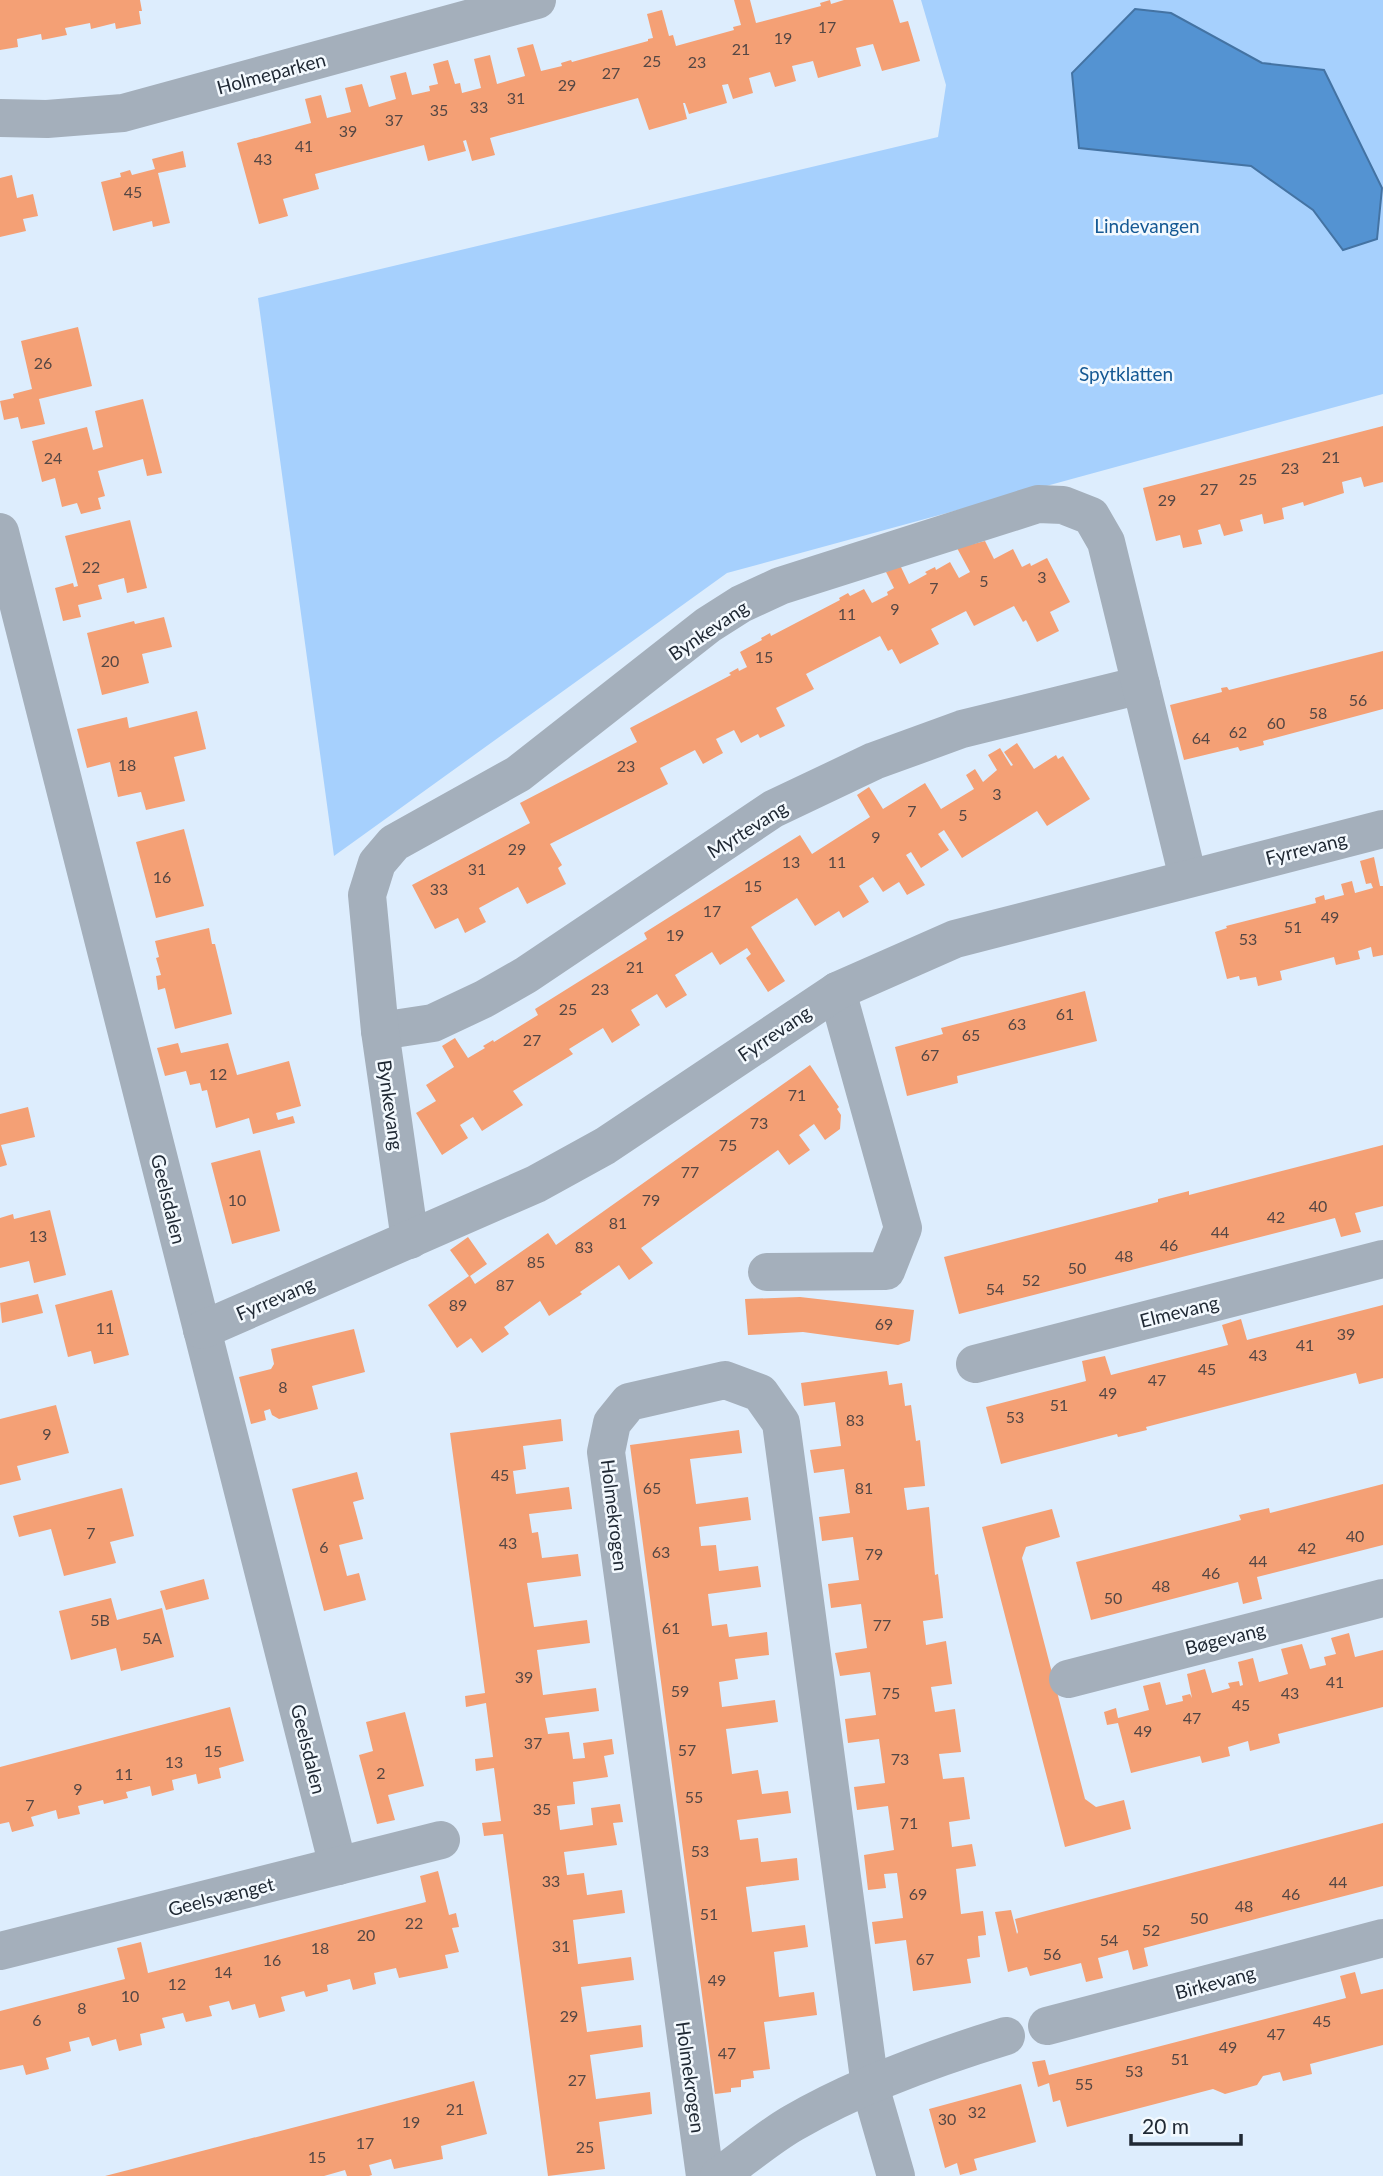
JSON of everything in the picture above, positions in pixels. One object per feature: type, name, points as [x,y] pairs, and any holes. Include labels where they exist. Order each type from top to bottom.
[{"type":"street","name":"Holmeparken","points":[[0,118],[47,120],[123,113],[537,0]]},
{"type":"street","name":"Bynkevang","points":[[411,1240],[380,1031],[367,895],[377,863],[394,843],[518,774],[708,625],[741,604],[780,586],[1038,504],[1063,505],[1091,516],[1106,542],[1188,878]]},
{"type":"street","name":"Geelsdalen","points":[[0,532],[338,1866]]},
{"type":"street","name":"Myrtevang","points":[[380,1031],[433,1023],[484,999],[526,975],[773,810],[874,761],[962,729],[1141,685]]},
{"type":"street","name":"Fyrrevang","points":[[202,1330],[536,1184],[605,1146],[836,991],[955,939],[1383,829]]},
{"type":"street","points":[[767,1272],[886,1271],[903,1228],[836,991]]},
{"type":"street","name":"Elmevang","points":[[975,1364],[1383,1259]]},
{"type":"street","name":"Holmekrogen","points":[[705,2176],[606,1452],[612,1423],[629,1402],[725,1380],[760,1393],[781,1423],[870,2086],[896,2176]]},
{"type":"street","name":"Bøgevang","points":[[1068,1679],[1383,1598]]},
{"type":"street","name":"Geelsvænget","points":[[0,1951],[441,1840]]},
{"type":"street","name":"Birkevang","points":[[1047,2026],[1383,1938]]},
{"type":"street","points":[[719,2176],[793,2124],[870,2086],[947,2054],[1006,2036]]},
{"type":"green space","name":"Lindevangen","points":[[921,0],[1383,0],[1383,394],[727,573],[334,856],[258,298],[938,137],[946,85]]},
{"type":"shaded area","points":[[1135,9],[1171,13],[1262,63],[1324,70],[1382,188],[1377,239],[1343,250],[1313,210],[1251,166],[1079,148],[1072,73]]},
{"type":"building","points":[[0,0],[140,0],[141,24],[116,29],[115,23],[91,29],[90,23],[65,28],[67,35],[42,40],[41,34],[17,39],[18,47],[0,50]]},
{"type":"building","points":[[734,0],[750,0],[756,23],[821,6],[820,3],[830,0],[831,4],[844,0],[893,0],[900,23],[908,21],[920,61],[882,71],[873,44],[856,48],[861,66],[818,78],[813,61],[792,66],[796,81],[775,87],[770,72],[749,78],[753,93],[733,99],[728,84],[722,85],[727,103],[689,114],[683,103],[687,119],[649,130],[638,98],[490,138],[495,155],[472,161],[466,140],[463,141],[466,151],[428,161],[424,145],[315,174],[319,189],[283,199],[288,216],[259,224],[237,143],[311,123],[305,99],[321,95],[327,118],[351,112],[345,88],[362,84],[369,107],[396,99],[390,76],[406,72],[412,95],[430,91],[429,86],[438,84],[433,64],[448,60],[455,84],[460,83],[462,93],[481,88],[474,59],[490,55],[497,84],[525,76],[517,48],[533,44],[541,71],[562,66],[561,63],[571,60],[572,62],[648,41],[653,38],[647,14],[662,10],[669,36],[673,35],[676,46],[734,30],[733,27],[741,25]]},
{"type":"building","points":[[183,151],[186,167],[158,173],[170,223],[153,227],[152,221],[113,231],[101,182],[121,177],[120,173],[130,170],[132,175],[155,169],[152,159]]},
{"type":"building","points":[[12,175],[17,198],[33,194],[38,216],[23,219],[26,231],[0,237],[0,178]]},
{"type":"building","points":[[78,327],[92,386],[39,399],[45,424],[21,429],[18,417],[4,420],[0,401],[14,398],[13,394],[32,389],[21,341]]},
{"type":"building","points":[[143,399],[162,473],[147,476],[143,459],[98,471],[105,496],[98,498],[101,509],[81,514],[77,503],[62,507],[55,478],[42,482],[32,441],[87,427],[93,450],[103,447],[95,411]]},
{"type":"building","points":[[1383,426],[1383,482],[1364,487],[1361,477],[1342,482],[1344,493],[1304,506],[1303,502],[1282,508],[1284,519],[1264,524],[1262,514],[1240,520],[1243,531],[1224,536],[1220,524],[1198,530],[1202,544],[1183,548],[1180,535],[1156,541],[1143,488]]},
{"type":"building","points":[[130,520],[147,588],[127,593],[124,578],[98,585],[102,599],[78,605],[81,617],[63,621],[55,588],[73,583],[74,587],[78,586],[65,536]]},
{"type":"building","points":[[985,541],[994,559],[1013,549],[1022,567],[1030,563],[1031,566],[1047,558],[1070,602],[1050,612],[1059,631],[1037,642],[1026,620],[1023,622],[1014,606],[974,626],[966,611],[931,629],[939,644],[900,664],[892,649],[888,651],[880,636],[806,674],[814,689],[776,708],[785,726],[760,738],[758,734],[741,743],[734,730],[716,739],[723,753],[703,764],[695,750],[660,768],[668,784],[550,844],[562,865],[558,868],[566,884],[527,904],[518,887],[479,908],[486,922],[465,933],[458,918],[435,929],[412,885],[530,823],[520,803],[637,742],[630,728],[731,675],[729,673],[738,668],[739,671],[747,667],[740,652],[762,640],[761,638],[770,633],[771,636],[840,600],[839,598],[848,593],[850,596],[864,589],[872,603],[888,595],[887,592],[894,588],[886,572],[900,565],[909,584],[927,574],[925,572],[935,567],[936,570],[950,562],[959,578],[970,572],[957,548]]},
{"type":"building","points":[[164,617],[172,647],[142,654],[149,683],[102,695],[87,633],[134,621],[135,624]]},
{"type":"building","points":[[1383,651],[1383,709],[1263,741],[1264,745],[1240,751],[1238,747],[1184,760],[1170,705],[1222,692],[1221,688],[1227,687],[1229,690]]},
{"type":"building","points":[[197,711],[206,749],[174,757],[185,801],[146,810],[141,792],[118,797],[110,762],[87,768],[77,729],[127,717],[129,728]]},
{"type":"building","points":[[1017,743],[1034,769],[1056,755],[1058,759],[1063,756],[1090,799],[1047,826],[1037,811],[962,858],[944,830],[938,834],[949,850],[921,868],[911,852],[906,855],[925,885],[907,895],[899,882],[883,892],[873,877],[859,886],[869,902],[843,918],[839,911],[815,926],[797,898],[751,927],[785,981],[768,992],[746,958],[751,954],[747,948],[720,965],[712,952],[675,975],[687,995],[666,1008],[657,994],[631,1010],[640,1025],[612,1043],[603,1028],[569,1049],[573,1054],[513,1091],[523,1105],[482,1131],[473,1117],[460,1125],[468,1138],[442,1155],[416,1113],[436,1101],[426,1085],[454,1067],[442,1046],[455,1038],[468,1058],[485,1048],[483,1046],[538,1015],[535,1009],[647,939],[644,933],[800,835],[812,854],[870,817],[857,795],[869,787],[883,809],[925,783],[941,809],[974,789],[966,775],[975,769],[983,782],[997,770],[988,755],[1000,748],[1011,766],[1013,765],[1004,752]]},
{"type":"building","points":[[184,829],[204,906],[156,918],[136,842]]},
{"type":"building","points":[[1374,857],[1380,886],[1383,886],[1383,955],[1373,957],[1371,947],[1358,951],[1360,959],[1336,965],[1334,957],[1280,971],[1282,980],[1258,986],[1256,977],[1240,980],[1239,976],[1227,979],[1215,932],[1227,928],[1226,926],[1316,903],[1315,898],[1324,895],[1325,900],[1344,895],[1341,884],[1352,881],[1355,893],[1373,888],[1371,883],[1366,884],[1360,861]]},
{"type":"building","points":[[209,928],[232,1014],[175,1029],[165,988],[158,990],[156,976],[161,975],[155,941]]},
{"type":"building","points":[[1085,991],[1097,1041],[957,1076],[958,1083],[907,1096],[895,1047],[943,1034],[941,1028]]},
{"type":"building","points":[[178,1043],[181,1053],[228,1043],[237,1075],[289,1061],[301,1106],[276,1113],[278,1120],[293,1116],[295,1123],[253,1134],[249,1118],[216,1128],[207,1090],[202,1091],[200,1083],[190,1085],[186,1071],[165,1076],[157,1048]]},
{"type":"building","points":[[810,1065],[839,1107],[840,1129],[825,1140],[814,1124],[799,1135],[810,1150],[789,1165],[778,1150],[641,1248],[653,1263],[629,1280],[619,1265],[549,1316],[540,1301],[504,1327],[509,1334],[482,1353],[471,1338],[457,1348],[428,1305],[469,1276],[450,1250],[468,1237],[487,1264],[470,1276],[475,1284],[548,1233],[556,1245]]},
{"type":"building","points":[[28,1107],[35,1137],[1,1145],[7,1165],[0,1167],[0,1114]]},
{"type":"building","points":[[1383,1145],[1383,1206],[1355,1213],[1361,1232],[1341,1237],[1335,1218],[959,1314],[944,1257],[1158,1202],[1158,1199],[1189,1191],[1189,1195]]},
{"type":"building","points":[[260,1150],[280,1231],[232,1244],[211,1163]]},
{"type":"building","points":[[50,1210],[66,1275],[34,1283],[29,1261],[0,1268],[0,1218],[13,1214],[14,1219]]},
{"type":"building","points":[[112,1290],[129,1355],[94,1364],[91,1351],[68,1357],[55,1305]]},
{"type":"building","points":[[38,1294],[43,1313],[2,1323],[0,1303]]},
{"type":"building","points":[[800,1297],[914,1310],[910,1341],[898,1345],[803,1332],[748,1335],[745,1299]]},
{"type":"building","points":[[1383,1305],[1383,1378],[1359,1384],[1356,1373],[1146,1427],[1147,1430],[1118,1437],[1117,1434],[1001,1464],[986,1407],[1086,1381],[1082,1361],[1105,1356],[1111,1375],[1228,1345],[1222,1325],[1241,1319],[1247,1340]]},
{"type":"building","points":[[354,1329],[365,1372],[312,1386],[318,1409],[279,1419],[272,1415],[270,1409],[264,1411],[266,1420],[251,1424],[239,1377],[271,1369],[274,1364],[271,1349]]},
{"type":"building","points":[[887,1371],[889,1385],[902,1383],[905,1406],[911,1405],[916,1441],[920,1440],[925,1486],[904,1488],[907,1510],[929,1507],[935,1575],[938,1574],[943,1618],[923,1621],[926,1645],[946,1641],[952,1684],[931,1687],[935,1712],[955,1709],[961,1752],[939,1754],[943,1779],[964,1777],[970,1819],[949,1822],[952,1847],[972,1844],[976,1866],[956,1869],[961,1914],[983,1911],[986,1935],[978,1936],[980,1957],[967,1959],[971,1983],[913,1991],[906,1940],[875,1944],[872,1922],[903,1918],[897,1873],[884,1874],[886,1888],[868,1890],[864,1855],[894,1850],[888,1806],[857,1810],[854,1787],[885,1783],[879,1739],[848,1743],[845,1719],[876,1715],[870,1672],[840,1676],[835,1653],[867,1648],[861,1604],[831,1608],[828,1584],[859,1580],[853,1537],[822,1541],[819,1517],[850,1513],[844,1469],[814,1473],[810,1450],[841,1446],[835,1402],[804,1406],[801,1383]]},
{"type":"building","points":[[56,1405],[69,1453],[17,1466],[21,1480],[0,1485],[0,1419]]},
{"type":"building","points":[[561,1419],[563,1441],[523,1446],[526,1469],[513,1471],[516,1494],[569,1487],[572,1509],[529,1514],[532,1533],[538,1532],[542,1558],[578,1554],[581,1576],[527,1583],[534,1627],[587,1620],[590,1643],[537,1650],[543,1695],[596,1688],[599,1711],[545,1718],[548,1734],[569,1732],[573,1759],[585,1758],[583,1743],[612,1739],[614,1754],[604,1756],[608,1777],[573,1782],[575,1804],[557,1806],[560,1830],[593,1825],[591,1808],[620,1804],[623,1822],[613,1823],[617,1845],[564,1852],[567,1875],[584,1873],[587,1895],[622,1890],[625,1913],[573,1920],[578,1964],[631,1957],[634,1980],[581,1987],[587,2032],[641,2025],[643,2047],[590,2055],[596,2099],[650,2092],[652,2114],[599,2122],[605,2169],[548,2176],[503,1834],[484,1836],[482,1823],[501,1821],[494,1768],[476,1771],[475,1759],[493,1757],[486,1703],[466,1707],[465,1696],[485,1693],[450,1433]]},
{"type":"building","points":[[739,1430],[742,1453],[690,1459],[696,1504],[748,1497],[751,1520],[699,1527],[701,1546],[716,1545],[719,1571],[758,1566],[761,1587],[708,1594],[712,1626],[727,1624],[729,1637],[767,1632],[769,1655],[735,1659],[738,1679],[719,1682],[722,1707],[775,1700],[778,1722],[726,1729],[732,1774],[758,1770],[762,1794],[788,1791],[791,1813],[737,1820],[740,1840],[758,1838],[761,1862],[797,1858],[799,1880],[746,1887],[752,1932],[805,1925],[808,1947],[774,1952],[779,1997],[814,1992],[817,2015],[764,2022],[770,2069],[753,2071],[754,2078],[741,2080],[741,2087],[731,2088],[731,2092],[715,2094],[630,1445]]},
{"type":"building","points":[[357,1472],[364,1499],[353,1502],[363,1539],[339,1545],[347,1576],[359,1573],[366,1600],[324,1611],[292,1489]]},
{"type":"building","points":[[1383,1484],[1383,1545],[1257,1577],[1262,1599],[1243,1604],[1238,1582],[1091,1620],[1076,1562],[1241,1520],[1239,1515],[1269,1508],[1270,1513]]},
{"type":"building","points":[[122,1488],[134,1536],[110,1542],[116,1563],[64,1576],[51,1529],[19,1537],[13,1516]]},
{"type":"building","points":[[1052,1509],[1060,1537],[1026,1547],[1022,1558],[1085,1799],[1096,1807],[1124,1800],[1131,1829],[1065,1847],[982,1527]]},
{"type":"building","points":[[204,1579],[209,1599],[166,1610],[160,1591]]},
{"type":"building","points":[[111,1598],[117,1620],[162,1608],[174,1657],[121,1671],[116,1648],[71,1660],[59,1611]]},
{"type":"building","points":[[1349,1633],[1355,1657],[1383,1650],[1383,1707],[1278,1734],[1280,1743],[1250,1751],[1248,1741],[1228,1747],[1230,1756],[1202,1763],[1200,1756],[1131,1773],[1118,1723],[1107,1725],[1104,1712],[1116,1708],[1118,1718],[1149,1710],[1143,1686],[1160,1682],[1166,1705],[1183,1701],[1182,1696],[1190,1694],[1192,1698],[1187,1674],[1205,1669],[1212,1693],[1230,1688],[1228,1683],[1239,1681],[1240,1686],[1243,1685],[1238,1662],[1253,1658],[1259,1682],[1288,1674],[1281,1649],[1302,1644],[1310,1669],[1326,1665],[1324,1657],[1336,1654],[1331,1638]]},
{"type":"building","points":[[230,1707],[244,1761],[219,1768],[221,1778],[198,1784],[196,1774],[172,1780],[174,1790],[152,1796],[150,1786],[126,1792],[128,1798],[104,1804],[103,1800],[78,1806],[80,1814],[58,1819],[56,1810],[31,1817],[34,1826],[12,1832],[9,1822],[0,1824],[0,1767]]},
{"type":"building","points":[[405,1712],[424,1786],[388,1795],[395,1820],[377,1824],[359,1755],[373,1751],[366,1722]]},
{"type":"building","points":[[1383,1823],[1383,1886],[1144,1948],[1148,1966],[1133,1970],[1128,1950],[1098,1958],[1103,1978],[1086,1982],[1081,1963],[1030,1976],[1027,1967],[1008,1972],[995,1912],[1011,1910],[1017,1934],[1015,1919]]},
{"type":"building","points":[[438,1871],[449,1915],[456,1913],[459,1927],[452,1928],[459,1952],[445,1955],[448,1968],[399,1978],[396,1968],[374,1973],[376,1984],[353,1990],[350,1979],[327,1985],[328,1991],[306,1997],[304,1991],[281,1997],[285,2011],[259,2018],[255,2004],[232,2010],[229,2001],[209,2006],[212,2016],[186,2022],[183,2013],[162,2018],[165,2028],[140,2034],[142,2045],[119,2051],[116,2039],[92,2046],[89,2037],[69,2042],[71,2051],[46,2058],[49,2069],[26,2075],[23,2065],[0,2070],[0,2011],[125,1979],[117,1948],[141,1942],[148,1973],[426,1902],[420,1876]]},
{"type":"building","points":[[1355,1972],[1361,1994],[1383,1989],[1383,2045],[1310,2064],[1312,2074],[1283,2081],[1280,2072],[1263,2076],[1257,2085],[1225,2094],[1213,2089],[1067,2127],[1060,2100],[1053,2102],[1049,2083],[1038,2087],[1032,2062],[1045,2060],[1049,2075],[1346,1998],[1340,1976]]},
{"type":"building","points":[[474,2081],[487,2134],[441,2146],[443,2159],[394,2169],[391,2159],[369,2165],[372,2175],[369,2176],[347,2176],[345,2170],[324,2176],[105,2176]]},
{"type":"building","points":[[1021,2084],[1036,2142],[974,2159],[977,2170],[960,2175],[957,2163],[945,2168],[929,2109]]},
{"type":"park label","name":"Spytklatten","points":[[1126,373]]}]
